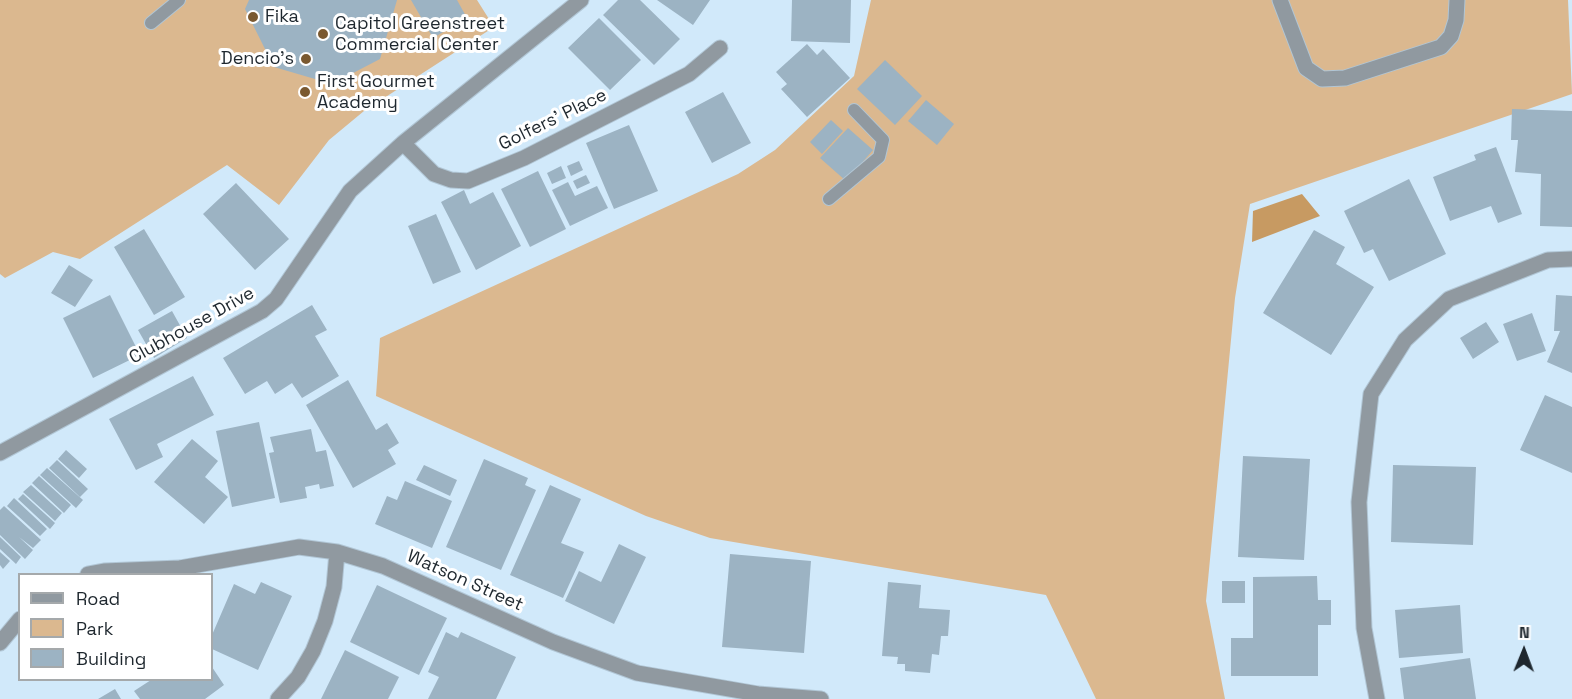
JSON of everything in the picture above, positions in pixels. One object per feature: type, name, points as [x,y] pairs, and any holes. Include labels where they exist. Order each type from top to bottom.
[{"type":"street","name":"Clubhouse Drive","points":[[0,453],[262,311],[276,299],[350,191],[403,143],[581,0]]},
{"type":"street","points":[[1280,0],[1306,68],[1322,79],[1345,78],[1441,47],[1451,36],[1456,20],[1457,0]]},
{"type":"street","name":"Golfers' Place","points":[[403,143],[434,174],[451,180],[468,181],[524,158],[689,74],[720,48]]},
{"type":"street","points":[[1377,699],[1364,628],[1359,502],[1371,394],[1406,340],[1449,299],[1548,260],[1572,259]]},
{"type":"street","name":"Watson Street","points":[[93,573],[180,568],[298,547],[337,552],[383,566],[553,642],[637,673],[758,694],[821,699]]},
{"type":"street","points":[[278,699],[298,677],[317,641],[334,587],[337,552]]},
{"type":"street","points":[[0,643],[18,621]]},
{"type":"lane","points":[[151,23],[179,0]]},
{"type":"lane","points":[[829,199],[879,157],[883,140],[854,110]]},
{"type":"green space","points":[[0,0],[477,0],[494,27],[364,111],[329,140],[279,205],[227,165],[80,259],[53,252],[5,278],[0,274]]},
{"type":"green space","points":[[871,0],[1568,0],[1572,94],[1250,204],[1235,298],[1206,601],[1225,699],[1096,699],[1046,595],[710,538],[646,516],[376,396],[380,338],[738,174],[775,150],[854,76]]},
{"type":"shaded area","points":[[1302,194],[1320,216],[1252,242],[1253,211]]},
{"type":"building","name":"Capitol Greenstreet Commercial Center","points":[[249,0],[397,0],[380,59],[332,84],[274,67],[245,9]]},
{"type":"building","points":[[411,0],[457,0],[467,18],[433,38]]},
{"type":"building","points":[[618,0],[640,0],[680,39],[654,65],[603,15]]},
{"type":"building","points":[[657,0],[710,0],[693,25]]},
{"type":"building","points":[[792,0],[851,0],[850,43],[791,41]]},
{"type":"building","points":[[599,18],[641,60],[610,90],[568,48]]},
{"type":"building","points":[[807,44],[817,55],[823,49],[850,78],[807,117],[781,89],[787,84],[776,72]]},
{"type":"building","points":[[885,60],[922,96],[895,125],[857,89]]},
{"type":"building","points":[[723,92],[751,143],[712,163],[685,112]]},
{"type":"building","points":[[926,100],[954,124],[937,145],[908,121]]},
{"type":"building","points":[[1512,109],[1572,111],[1572,227],[1540,226],[1541,174],[1515,172],[1518,140],[1511,140]]},
{"type":"building","points":[[831,120],[843,131],[822,154],[810,142]]},
{"type":"building","points":[[629,125],[658,191],[614,209],[586,143]]},
{"type":"building","points":[[848,128],[873,150],[846,181],[820,158]]},
{"type":"building","points":[[1496,147],[1522,214],[1498,223],[1491,206],[1450,221],[1433,177],[1476,160],[1474,155]]},
{"type":"building","points":[[579,161],[583,170],[571,176],[567,166]]},
{"type":"building","points":[[561,166],[566,178],[552,184],[547,173]]},
{"type":"building","points":[[538,171],[566,229],[530,247],[501,189]]},
{"type":"building","points":[[586,175],[590,183],[577,189],[573,181]]},
{"type":"building","points":[[1409,179],[1446,254],[1389,281],[1373,249],[1364,253],[1344,211]]},
{"type":"building","points":[[568,182],[575,196],[597,186],[608,208],[570,226],[552,190]]},
{"type":"building","points":[[236,183],[289,239],[255,270],[203,214]]},
{"type":"building","points":[[464,190],[470,204],[493,192],[521,246],[476,270],[441,202]]},
{"type":"building","points":[[436,214],[461,272],[433,284],[408,226]]},
{"type":"building","points":[[144,229],[185,297],[154,315],[114,247]]},
{"type":"building","points":[[1314,230],[1345,247],[1336,264],[1374,287],[1331,355],[1263,313]]},
{"type":"building","points":[[69,265],[93,280],[75,307],[51,293]]},
{"type":"building","points":[[110,295],[140,355],[93,378],[63,318]]},
{"type":"building","points":[[1556,295],[1572,296],[1572,373],[1547,362],[1560,331],[1554,331]]},
{"type":"building","points":[[312,305],[327,330],[315,336],[339,376],[302,398],[292,383],[275,394],[267,381],[245,394],[223,358]]},
{"type":"building","points":[[172,311],[187,338],[154,358],[138,330]]},
{"type":"building","points":[[1532,313],[1546,351],[1517,361],[1503,324]]},
{"type":"building","points":[[1486,322],[1499,342],[1473,359],[1460,338]]},
{"type":"building","points":[[193,376],[214,415],[157,444],[163,457],[136,470],[109,419]]},
{"type":"building","points":[[348,380],[376,430],[387,423],[399,443],[388,450],[396,464],[353,488],[306,405]]},
{"type":"building","points":[[1545,395],[1572,407],[1572,473],[1520,450]]},
{"type":"building","points":[[259,422],[275,498],[232,507],[216,431]]},
{"type":"building","points":[[311,429],[316,452],[326,450],[334,486],[320,489],[319,484],[305,487],[307,498],[280,503],[269,453],[274,452],[270,437]]},
{"type":"building","points":[[192,439],[218,461],[205,477],[228,497],[204,524],[154,482]]},
{"type":"building","points":[[66,450],[87,469],[79,478],[58,459]]},
{"type":"building","points":[[1243,456],[1310,459],[1304,560],[1238,557]]},
{"type":"building","points":[[484,459],[528,478],[525,485],[536,490],[501,570],[446,547]]},
{"type":"building","points":[[57,460],[88,489],[80,497],[49,468]]},
{"type":"building","points":[[424,465],[457,480],[450,496],[416,480]]},
{"type":"building","points":[[1393,465],[1476,467],[1473,545],[1391,542]]},
{"type":"building","points":[[47,468],[83,500],[76,508],[40,475]]},
{"type":"building","points":[[39,476],[71,505],[64,513],[32,483]]},
{"type":"building","points":[[405,481],[452,501],[432,548],[375,524],[387,496],[397,500]]},
{"type":"building","points":[[31,485],[62,513],[55,521],[23,492]]},
{"type":"building","points":[[550,485],[581,499],[561,543],[584,552],[563,598],[510,575]]},
{"type":"building","points":[[23,494],[55,523],[50,529],[18,499]]},
{"type":"building","points":[[14,498],[47,529],[40,536],[7,506]]},
{"type":"building","points":[[4,506],[41,540],[33,548],[19,537],[33,550],[25,559],[0,535],[0,510]]},
{"type":"building","points":[[0,537],[21,557],[16,564],[0,549]]},
{"type":"building","points":[[619,544],[646,557],[614,624],[565,601],[579,571],[601,582]]},
{"type":"building","points":[[0,552],[10,561],[3,569],[0,565]]},
{"type":"building","points":[[730,554],[811,561],[804,653],[722,647]]},
{"type":"building","points":[[1317,576],[1318,600],[1331,600],[1331,625],[1318,625],[1318,676],[1231,676],[1231,638],[1253,638],[1253,577]]},
{"type":"building","points":[[1222,581],[1245,581],[1245,603],[1222,603]]},
{"type":"building","points":[[261,582],[292,596],[258,670],[213,649],[213,633],[234,584],[255,594]]},
{"type":"building","points":[[888,582],[921,585],[919,608],[950,610],[948,636],[941,636],[939,655],[932,654],[930,673],[905,671],[905,664],[897,664],[898,657],[882,656]]},
{"type":"building","points":[[377,585],[447,618],[419,675],[350,642]]},
{"type":"building","points":[[1460,605],[1463,653],[1399,658],[1395,610]]},
{"type":"building","points":[[446,632],[458,638],[461,632],[516,657],[496,699],[428,699],[439,677],[428,672]]},
{"type":"building","points":[[345,650],[399,677],[388,699],[321,699]]},
{"type":"building","points":[[1470,658],[1476,699],[1404,699],[1400,668]]},
{"type":"building","points":[[213,668],[224,685],[205,699],[140,699],[134,691],[149,681],[213,681]]},
{"type":"building","points":[[115,689],[121,699],[98,699]]},
{"type":"place","name":"Fika","points":[[253,17]]},
{"type":"place","name":"Capitol Greenstreet Commercial Center","points":[[323,34]]},
{"type":"place","name":"Dencio's","points":[[306,59]]},
{"type":"place","name":"First Gourmet Academy","points":[[305,92]]}]
